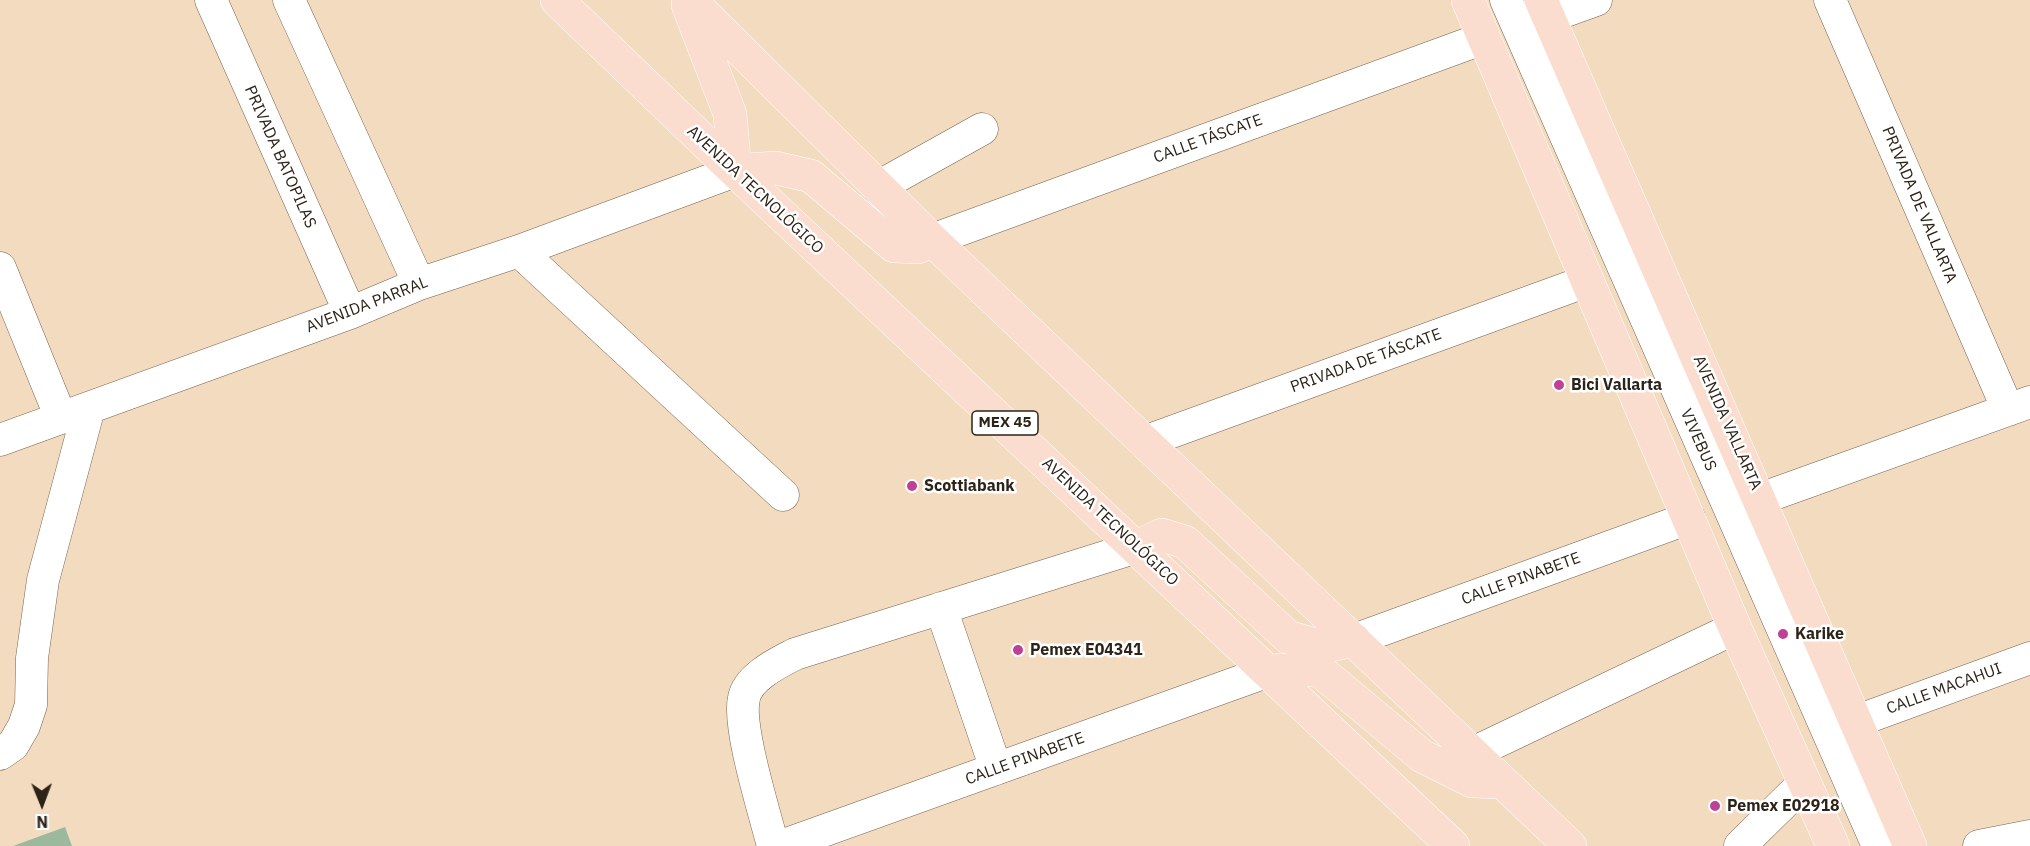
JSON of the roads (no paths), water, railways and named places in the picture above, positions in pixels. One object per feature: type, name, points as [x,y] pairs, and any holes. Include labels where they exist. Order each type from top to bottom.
[{"type":"main road","name":"AVENIDA TECNOLÓGICO","points":[[557,0],[735,171],[1453,846]]},
{"type":"main road","points":[[688,0],[730,114],[735,171],[776,168],[811,176],[894,246],[918,247],[932,240]]},
{"type":"main road","points":[[688,0],[932,240],[1570,846]]},
{"type":"main road","points":[[1468,0],[1735,628],[1833,846]]},
{"type":"main road","name":"AVENIDA VALLARTA","points":[[1545,9],[1910,846]]},
{"type":"main road","points":[[1137,547],[1162,535],[1185,542],[1288,637],[1323,647],[1354,640]]},
{"type":"main road","points":[[1269,671],[1318,669],[1422,756],[1472,781],[1502,782]]},
{"type":"street","name":"PRIVADA BATOPILAS","points":[[211,0],[350,313]]},
{"type":"street","points":[[290,0],[419,284]]},
{"type":"street","name":"VIVEBUS","points":[[1506,0],[1878,846]]},
{"type":"street","points":[[1545,9],[1596,0]]},
{"type":"street","name":"PRIVADA DE VALLARTA","points":[[1830,0],[2019,406]]},
{"type":"street","name":"CALLE TÁSCATE","points":[[932,240],[1485,38]]},
{"type":"street","points":[[878,187],[982,129]]},
{"type":"street","name":"AVENIDA PARRAL","points":[[0,440],[350,313],[419,284],[519,251],[735,171]]},
{"type":"street","points":[[519,251],[783,495]]},
{"type":"street","points":[[0,268],[75,413],[43,580],[32,658],[31,705],[14,745],[0,754]]},
{"type":"street","name":"PRIVADA DE TÁSCATE","points":[[1144,441],[1587,281]]},
{"type":"street","points":[[1760,499],[2019,406]]},
{"type":"street","name":"CALLE PINABETE","points":[[1354,640],[1689,518]]},
{"type":"street","points":[[773,846],[745,733],[744,696],[774,666],[795,654],[1137,547]]},
{"type":"street","points":[[941,608],[996,769]]},
{"type":"street","points":[[1473,753],[1735,628]]},
{"type":"street","name":"CALLE MACAHUI","points":[[1857,721],[2030,658]]},
{"type":"street","name":"CALLE PINABETE","points":[[781,846],[1269,671]]},
{"type":"street","points":[[1740,846],[1804,783]]},
{"type":"street","points":[[1979,846],[2030,836]]},
{"type":"place","name":"Bici Vallarta","points":[[1559,385]]},
{"type":"place","name":"Scottiabank","points":[[912,486]]},
{"type":"place","name":"Karike","points":[[1783,634]]},
{"type":"place","name":"Pemex E04341","points":[[1018,650]]},
{"type":"place","name":"Pemex E02918","points":[[1715,806]]}]
